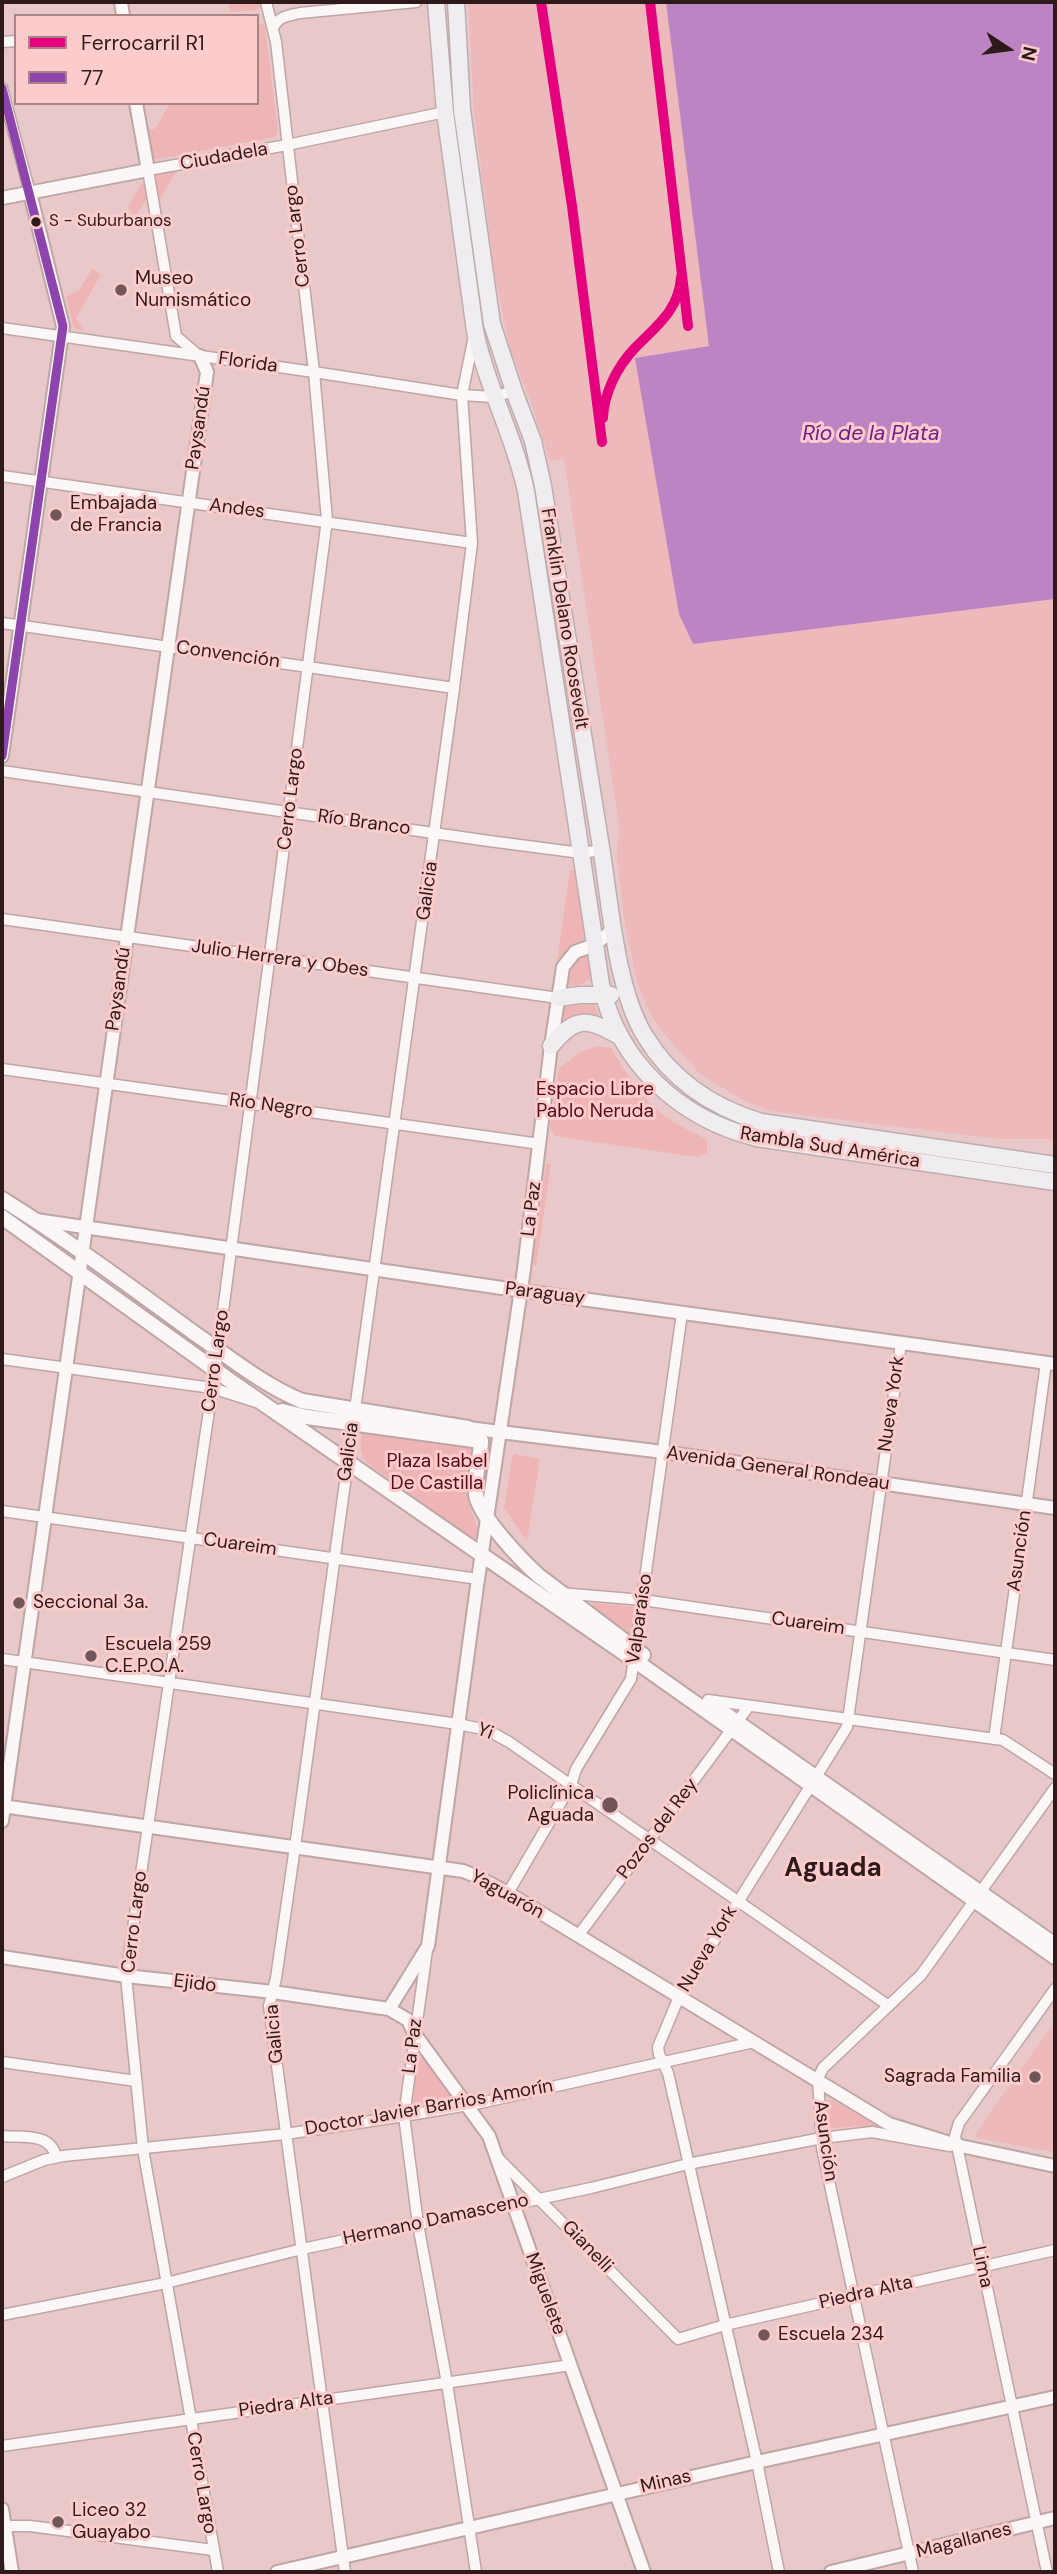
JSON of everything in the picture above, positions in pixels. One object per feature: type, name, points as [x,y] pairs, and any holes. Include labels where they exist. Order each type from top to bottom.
[{"type":"main road","name":"Franklin Delano Roosevelt","points":[[436,2],[445,112],[475,331],[481,362],[516,451],[526,491],[581,853]]},
{"type":"main road","name":"Franklin Delano Roosevelt","points":[[456,2],[467,152],[492,324],[533,441],[602,850]]},
{"type":"main road","name":"Rambla Sud América","points":[[602,850],[613,926],[629,1003],[645,1037],[674,1074],[691,1089],[735,1114],[761,1122],[1055,1165]]},
{"type":"main road","name":"Rambla Sud América","points":[[581,853],[603,994],[621,1037],[640,1067],[660,1088],[698,1116],[733,1132],[757,1138],[1055,1182]]},
{"type":"main road","points":[[558,998],[603,994],[629,1003]]},
{"type":"main road","points":[[551,1046],[572,1024],[581,1022],[599,1024],[621,1037]]},
{"type":"main road","points":[[2,1199],[286,1394],[353,1417]]},
{"type":"main road","points":[[2,1217],[481,1556],[706,1700],[735,1726]]},
{"type":"main road","name":"Avenida General Rondeau","points":[[271,1407],[307,1417],[353,1417],[468,1428]]},
{"type":"main road","name":"Avenida General Rondeau","points":[[353,1417],[481,1441]]},
{"type":"main road","points":[[468,1428],[477,1434],[481,1441]]},
{"type":"main road","name":"La Paz","points":[[481,1441],[476,1493],[488,1518]]},
{"type":"main road","points":[[488,1518],[524,1562],[635,1655],[978,1897],[1055,1957]]},
{"type":"main road","points":[[978,1897],[1055,1945]]},
{"type":"street","name":"Cerro Largo","points":[[218,2572],[143,2149],[126,1976],[232,1248],[327,520],[314,372],[273,28],[266,2]]},
{"type":"street","points":[[273,28],[282,17],[300,13],[416,2]]},
{"type":"street","points":[[259,17],[269,16]]},
{"type":"street","points":[[2,88],[62,320],[62,336],[2,756]]},
{"type":"street","points":[[136,105],[176,336],[200,356]]},
{"type":"street","name":"Ciudadela","points":[[2,198],[287,145],[445,112]]},
{"type":"street","points":[[450,154],[467,152]]},
{"type":"street","name":"Florida","points":[[2,328],[462,395],[493,397]]},
{"type":"street","name":"Galicia","points":[[345,2572],[269,2006],[295,1847],[416,978],[472,542],[462,395],[475,331]]},
{"type":"street","name":"Paysandú","points":[[2,1821],[207,372],[200,356]]},
{"type":"street","points":[[493,397],[514,391]]},
{"type":"street","name":"Andes","points":[[2,476],[472,542]]},
{"type":"street","name":"Convención","points":[[2,623],[454,688]]},
{"type":"street","name":"Río Branco","points":[[2,771],[581,853],[602,850]]},
{"type":"street","name":"Julio Herrera y Obes","points":[[2,919],[558,998]]},
{"type":"street","name":"La Paz","points":[[476,2572],[447,2384],[418,2224],[404,2116],[481,1556],[521,1291],[563,967],[575,952],[594,945],[608,934],[613,926]]},
{"type":"street","name":"Río Negro","points":[[2,1069],[540,1144]]},
{"type":"street","name":"Paraguay","points":[[36,1220],[521,1291],[1051,1364]]},
{"type":"street","name":"Valparaíso","points":[[508,1893],[570,1786],[576,1769],[628,1685],[643,1600],[682,1313]]},
{"type":"street","name":"Nueva York","points":[[779,2572],[757,2462],[668,2073],[658,2047],[679,1997],[845,1732],[901,1343]]},
{"type":"street","name":"Avenida General Rondeau","points":[[2,1359],[212,1388],[271,1407]]},
{"type":"street","name":"Asunción","points":[[994,1738],[1027,1504],[1051,1364]]},
{"type":"street","name":"Avenida General Rondeau","points":[[468,1428],[663,1452],[1055,1508]]},
{"type":"street","points":[[481,1441],[501,1432]]},
{"type":"street","name":"Cuareim","points":[[2,1511],[478,1579]]},
{"type":"street","name":"Cuareim","points":[[560,1593],[643,1600],[1055,1660]]},
{"type":"street","name":"Yi","points":[[2,1659],[476,1727],[496,1735],[889,2006]]},
{"type":"street","points":[[706,1700],[994,1738],[1014,1745],[1055,1774]]},
{"type":"street","name":"Pozos del Rey","points":[[578,1936],[749,1706]]},
{"type":"street","name":"Asunción","points":[[914,2572],[822,2138],[818,2082],[823,2068],[921,1975],[1055,1788]]},
{"type":"street","name":"Yaguarón","points":[[3,1806],[463,1871],[508,1893],[896,2127],[956,2145],[1055,2166]]},
{"type":"street","points":[[414,2033],[408,2020],[388,2009],[428,1946]]},
{"type":"street","name":"Ejido","points":[[2,1957],[126,1976],[388,2009]]},
{"type":"street","name":"Lima","points":[[1047,2572],[955,2136],[959,2123],[1055,1989]]},
{"type":"street","name":"Miguelete","points":[[414,2033],[489,2136],[643,2572]]},
{"type":"street","name":"Doctor Javier Barrios Amorín","points":[[2,2177],[55,2157],[286,2134],[467,2105],[754,2042]]},
{"type":"street","points":[[2,2062],[136,2081]]},
{"type":"street","name":"Yaguarón","points":[[872,2132],[935,2145],[956,2145]]},
{"type":"street","name":"Hermano Damasceno","points":[[2,2315],[166,2283],[302,2249],[688,2164],[822,2138],[872,2132]]},
{"type":"street","points":[[2,2136],[47,2141],[54,2149],[55,2157]]},
{"type":"street","name":"Gianelli","points":[[496,2156],[678,2339]]},
{"type":"street","name":"Piedra Alta","points":[[678,2339],[725,2325],[1055,2250]]},
{"type":"street","name":"Piedra Alta","points":[[2,2446],[570,2365]]},
{"type":"street","name":"Minas","points":[[277,2572],[617,2493],[1055,2398]]},
{"type":"street","points":[[2,2509],[12,2572]]},
{"type":"street","name":"Magallanes","points":[[831,2572],[1055,2518]]},
{"type":"street","points":[[3,2526],[30,2526],[213,2550]]},
{"type":"shaded area","points":[[468,2],[666,2],[709,346],[636,358],[693,644],[1055,599],[1055,1143],[1048,1139],[1000,1139],[770,1111],[743,1100],[700,1074],[651,1015],[637,982],[624,919],[617,857],[619,826],[564,459],[550,461],[529,397],[510,351],[494,270],[474,113]]},
{"type":"shaded area","name":"Sagrada Familia","points":[[1055,2021],[1054,2152],[977,2138],[976,2133]]},
{"type":"green space","points":[[228,2],[259,2],[260,5],[257,10],[230,12]]},
{"type":"green space","points":[[259,23],[263,24],[278,131],[275,137],[153,160],[150,157],[146,129],[155,129],[169,105],[259,105]]},
{"type":"green space","points":[[177,170],[160,199],[157,200],[154,174]]},
{"type":"green space","points":[[142,183],[145,184],[147,198],[137,214],[132,214],[128,207]]},
{"type":"green space","points":[[92,269],[101,274],[76,318],[84,331],[74,328],[66,297],[79,290]]},
{"type":"green space","points":[[570,871],[574,871],[585,938],[557,961]]},
{"type":"green space","points":[[589,954],[590,979],[580,985],[566,985],[572,965]]},
{"type":"green space","points":[[594,1005],[601,1020],[589,1016],[579,1017],[559,1029],[563,1006]]},
{"type":"green space","name":"Espacio Libre Pablo Neruda","points":[[597,1046],[611,1048],[635,1086],[658,1111],[707,1140],[707,1153],[696,1157],[555,1136],[550,1128],[559,1068],[581,1052]]},
{"type":"green space","points":[[546,1163],[551,1164],[536,1266],[532,1265]]},
{"type":"green space","name":"Plaza Isabel De Castilla","points":[[364,1430],[471,1446],[468,1495],[477,1527],[477,1538],[472,1538],[366,1462],[360,1446]]},
{"type":"green space","points":[[515,1454],[540,1459],[527,1541],[504,1508],[512,1457]]},
{"type":"green space","points":[[593,1603],[635,1607],[631,1634],[592,1606]]},
{"type":"green space","points":[[422,2056],[453,2097],[451,2104],[414,2110],[412,2108],[417,2060]]},
{"type":"green space","points":[[828,2100],[875,2125],[873,2128],[855,2126],[828,2129],[824,2114]]},
{"type":"water","name":"Río de la Plata","points":[[666,2],[1055,2],[1055,599],[693,644],[679,614],[635,358],[709,346]]},
{"type":"rail line","name":"R1","points":[[541,2],[572,206],[602,442]]},
{"type":"rail line","name":"R1","points":[[650,2],[688,326]]},
{"type":"rail line","name":"R1","points":[[603,418],[606,399],[617,372],[671,309],[681,277]]},
{"type":"transit line","name":"77","points":[[2,88],[63,326],[2,756]]},
{"type":"place","name":"S - Suburbanos","points":[[36,222]]},
{"type":"place","name":"Museo Numismático","points":[[121,290]]},
{"type":"place","name":"Embajada de Francia","points":[[56,515]]},
{"type":"place","name":"Seccional 3a.","points":[[19,1603]]},
{"type":"place","name":"Escuela 259 C.E.P.O.A.","points":[[91,1656]]},
{"type":"place","name":"Policlínica Aguada","points":[[610,1805]]},
{"type":"place","name":"Sagrada Familia","points":[[1035,2077]]},
{"type":"place","name":"Escuela 234","points":[[764,2335]]},
{"type":"place","name":"Liceo 32 Guayabo","points":[[58,2522]]},
{"type":"district","name":"Aguada","points":[[833,1869]]}]
